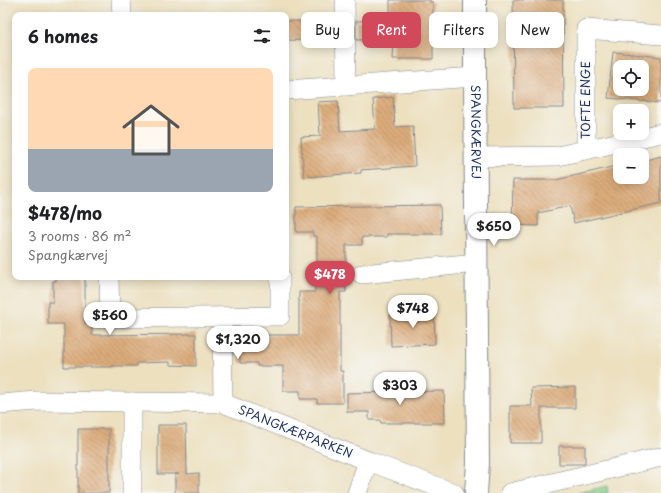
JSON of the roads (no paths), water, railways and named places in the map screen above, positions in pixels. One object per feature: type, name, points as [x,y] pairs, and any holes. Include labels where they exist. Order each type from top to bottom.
[{"type":"street","points":[[121,0],[122,12]]},
{"type":"street","points":[[345,0],[346,86]]},
{"type":"street","name":"SPANGKÆRVEJ","points":[[475,0],[478,463],[476,493]]},
{"type":"street","name":"TOFTE ENGE","points":[[586,150],[586,28],[661,35]]},
{"type":"street","points":[[289,90],[475,77]]},
{"type":"street","name":"TOFTE ENGE","points":[[476,157],[558,156],[661,133]]},
{"type":"street","points":[[362,274],[477,263]]},
{"type":"street","points":[[109,280],[110,318],[280,316],[280,280]]},
{"type":"street","name":"SPANGKÆRPARKEN","points":[[222,317],[223,403]]},
{"type":"street","name":"SPANGKÆRPARKEN","points":[[0,404],[37,401],[223,403],[368,461],[454,493]]},
{"type":"street","points":[[132,402],[132,493]]},
{"type":"street","points":[[510,493],[661,457]]},
{"type":"street","name":"SPANGKÆRPARKEN","points":[[358,493],[368,461]]}]
